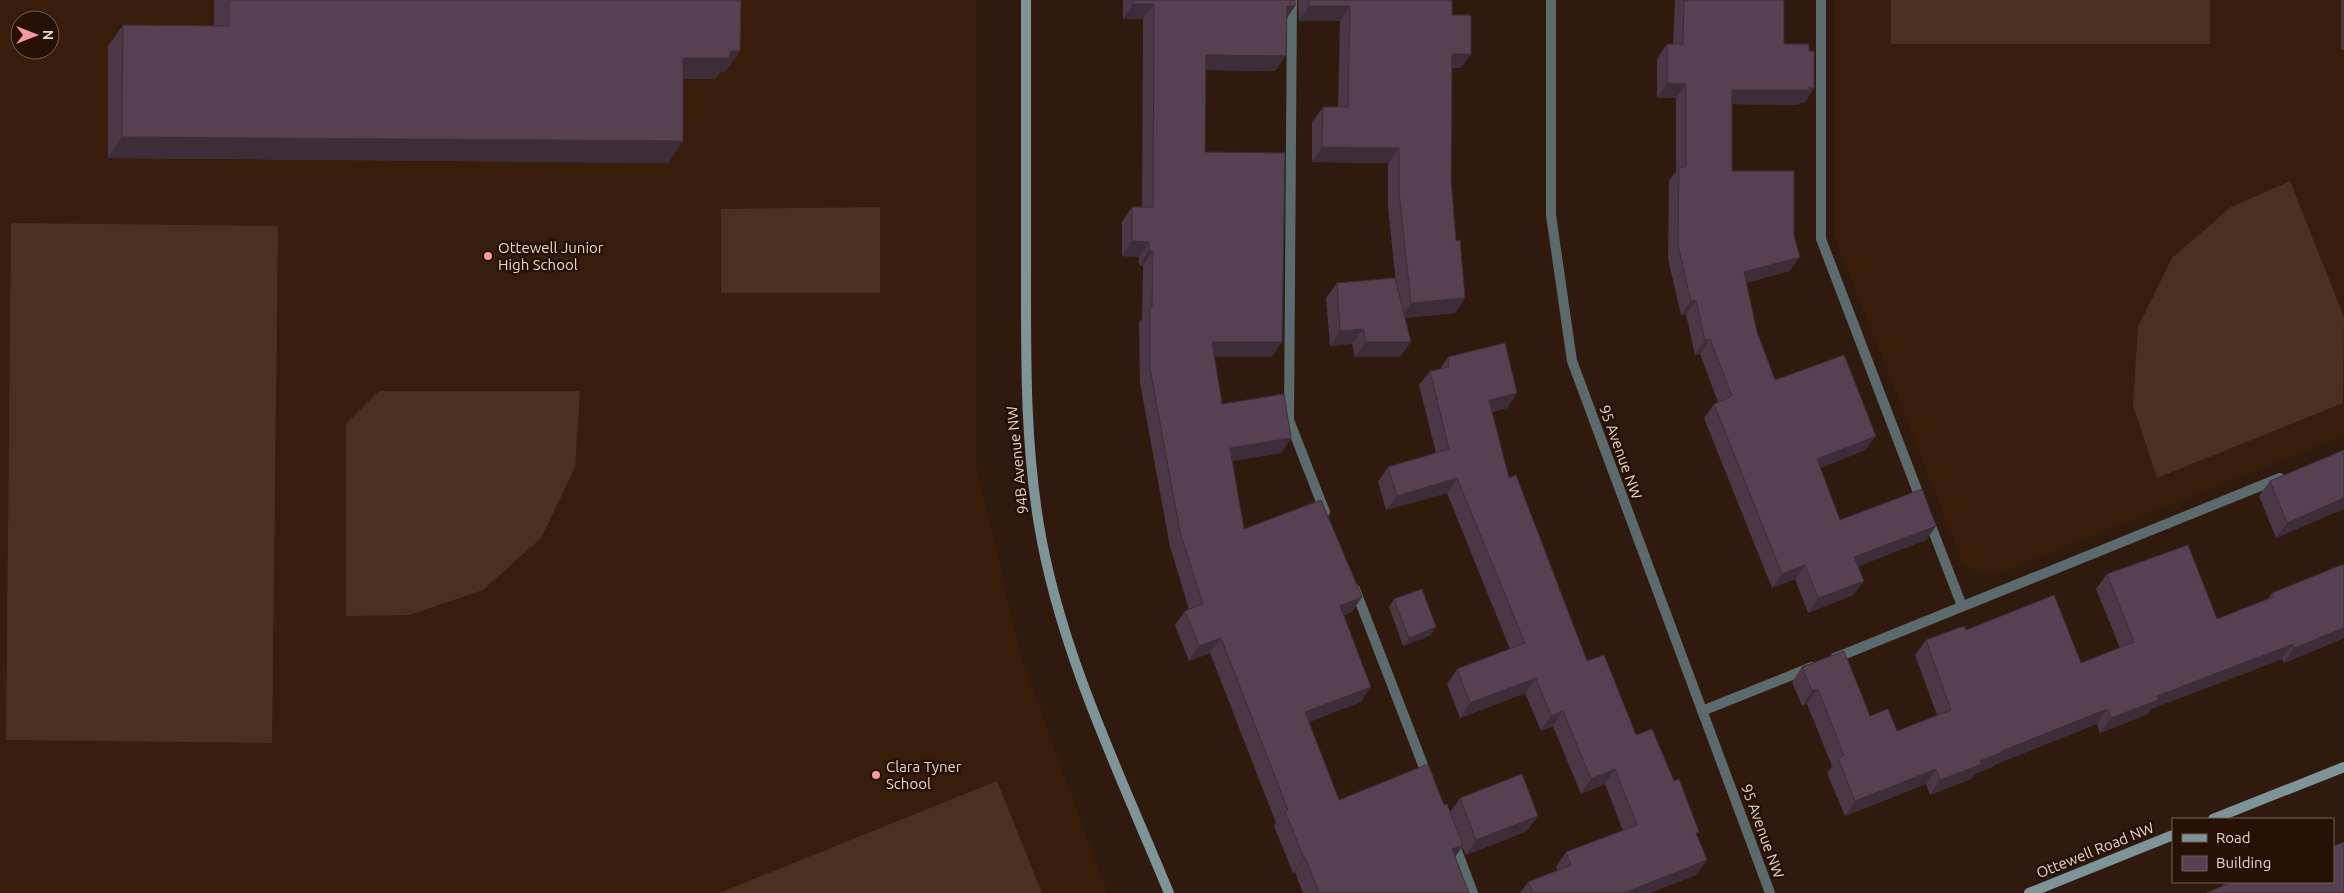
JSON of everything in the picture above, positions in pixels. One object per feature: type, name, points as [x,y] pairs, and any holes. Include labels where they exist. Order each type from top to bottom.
[{"type":"street","name":"94B Avenue NW","points":[[1026,0],[1026,392],[1030,461],[1039,527],[1067,638],[1083,684],[1169,893]]},
{"type":"street","points":[[1292,0],[1289,420],[1329,522]]},
{"type":"street","name":"95 Avenue NW","points":[[1551,0],[1551,215],[1572,362],[1770,893]]},
{"type":"street","points":[[1821,0],[1820,239],[1962,606]]},
{"type":"street","points":[[1702,711],[2290,474]]},
{"type":"street","points":[[1350,577],[1434,791]]},
{"type":"street","points":[[2216,818],[2344,767]]},
{"type":"street","points":[[1448,828],[1473,893]]},
{"type":"street","name":"Ottewell Road NW","points":[[2029,893],[2172,835]]},
{"type":"shaded area","name":"Ottewell Junior High School","points":[[0,0],[976,0],[976,463],[1021,656],[1107,893],[0,893]]},
{"type":"shaded area","points":[[1835,0],[2344,0],[2344,435],[1991,576],[1964,566],[1833,233]]},
{"type":"shaded area","points":[[1891,0],[2210,0],[2210,44],[1891,44]]},
{"type":"shaded area","points":[[2290,181],[2344,317],[2343,403],[2157,478],[2133,405],[2138,327],[2172,258],[2231,207]]},
{"type":"shaded area","points":[[880,207],[880,293],[721,293],[721,209]]},
{"type":"shaded area","points":[[11,223],[278,226],[272,743],[6,740]]},
{"type":"shaded area","points":[[379,391],[580,391],[575,468],[541,538],[483,590],[410,615],[346,616],[346,424]]},
{"type":"shaded area","points":[[997,781],[1042,893],[719,893]]},
{"type":"building","points":[[229,0],[741,0],[740,51],[730,51],[730,58],[683,58],[683,141],[122,137],[123,25],[229,26]]},
{"type":"building","points":[[1133,0],[1295,0],[1295,6],[1287,6],[1286,56],[1206,55],[1205,152],[1285,153],[1282,342],[1212,342],[1222,404],[1284,394],[1291,438],[1230,448],[1244,529],[1321,500],[1362,597],[1340,606],[1371,687],[1305,712],[1339,800],[1428,764],[1444,805],[1447,804],[1463,845],[1452,849],[1469,893],[1319,893],[1285,811],[1288,810],[1221,638],[1199,646],[1185,611],[1203,604],[1180,532],[1150,368],[1150,307],[1152,307],[1153,251],[1149,250],[1149,242],[1132,241],[1132,207],[1153,207],[1154,4],[1133,4]]},
{"type":"building","points":[[1309,0],[1452,0],[1452,15],[1471,15],[1471,54],[1452,54],[1451,181],[1456,241],[1460,240],[1465,298],[1411,303],[1399,192],[1399,148],[1322,147],[1323,107],[1348,107],[1350,6],[1309,6]]},
{"type":"building","points":[[1684,0],[1784,0],[1784,44],[1809,44],[1809,51],[1814,51],[1814,88],[1808,88],[1808,90],[1732,90],[1732,171],[1794,171],[1794,236],[1800,257],[1744,272],[1757,332],[1775,380],[1844,355],[1876,436],[1817,459],[1840,520],[1922,489],[1936,526],[1854,557],[1864,581],[1818,598],[1805,565],[1782,574],[1714,404],[1732,396],[1710,339],[1705,340],[1696,300],[1691,301],[1678,245],[1679,167],[1686,167],[1686,84],[1667,83],[1667,44],[1683,44]]},
{"type":"building","points":[[1395,278],[1411,342],[1366,342],[1363,329],[1340,331],[1337,283]]},
{"type":"building","points":[[1505,343],[1517,393],[1489,400],[1509,478],[1516,475],[1587,661],[1604,655],[1636,735],[1652,729],[1674,781],[1679,779],[1699,832],[1696,833],[1707,860],[1624,893],[1533,893],[1528,882],[1571,865],[1566,852],[1637,825],[1615,769],[1591,779],[1563,711],[1551,716],[1536,678],[1470,703],[1457,669],[1525,643],[1457,478],[1397,496],[1388,467],[1449,449],[1430,371],[1449,367],[1448,357]]},
{"type":"building","points":[[2344,450],[2344,498],[2287,523],[2270,481]]},
{"type":"building","points":[[2188,545],[2217,619],[2273,597],[2272,593],[2344,564],[2344,628],[2294,648],[2293,644],[2157,696],[2158,700],[2111,718],[2107,709],[2002,751],[1980,761],[1982,764],[1940,780],[1936,769],[1855,801],[1838,758],[1844,756],[1818,689],[1812,691],[1802,667],[1844,651],[1870,716],[1888,709],[1897,731],[1951,710],[1926,640],[1964,626],[1966,630],[2054,595],[2081,663],[2134,642],[2107,574]]},
{"type":"building","points":[[1422,589],[1436,627],[1409,638],[1394,599]]},
{"type":"building","points":[[1522,774],[1538,816],[1476,840],[1460,798]]},
{"type":"building","points":[[2344,842],[2344,893],[2206,893],[2230,883],[2334,883],[2334,846]]},
{"type":"place","name":"Ottewell Junior High School","points":[[488,256]]},
{"type":"place","name":"Clara Tyner School","points":[[876,775]]}]
